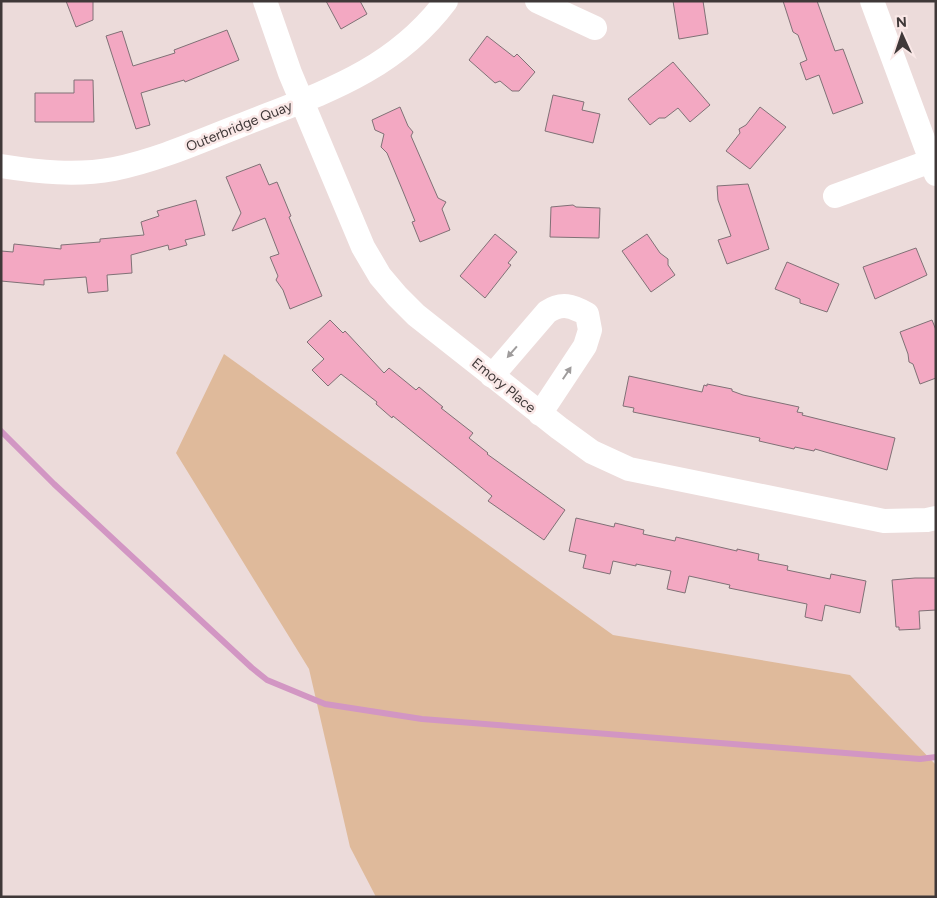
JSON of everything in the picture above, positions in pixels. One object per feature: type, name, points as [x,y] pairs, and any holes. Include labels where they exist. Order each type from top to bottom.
[{"type":"street","name":"Emory Place","points":[[265,1],[301,101],[363,247],[380,276],[416,315],[540,414],[592,452],[629,469],[884,521],[936,518]]},
{"type":"street","name":"Outerbridge Quay","points":[[1,166],[36,172],[75,173],[113,169],[159,158],[351,80],[384,61],[414,38],[436,15],[446,1]]},
{"type":"street","points":[[537,1],[595,28]]},
{"type":"street","points":[[835,196],[933,168],[872,1]]},
{"type":"street","points":[[492,376],[547,312],[556,306],[573,306],[587,314],[590,330],[585,346],[540,414]]},
{"type":"shaded area","points":[[224,354],[613,635],[850,675],[936,765],[936,897],[376,897],[350,847],[309,669],[176,453]]},
{"type":"building","points":[[66,1],[93,1],[93,20],[76,27]]},
{"type":"building","points":[[326,1],[360,1],[367,14],[341,29]]},
{"type":"building","points":[[673,1],[703,1],[708,34],[679,39]]},
{"type":"building","points":[[783,1],[817,1],[835,51],[843,49],[863,103],[833,114],[819,75],[806,80],[800,63],[807,60],[798,35],[793,32]]},
{"type":"building","points":[[227,30],[239,60],[185,82],[184,80],[141,93],[150,125],[136,129],[106,36],[122,31],[133,66],[175,53],[174,50]]},
{"type":"building","points":[[487,36],[514,57],[517,54],[535,72],[519,91],[512,91],[500,81],[495,83],[469,60]]},
{"type":"building","points":[[673,62],[710,105],[690,122],[678,108],[665,118],[659,118],[650,125],[628,99]]},
{"type":"building","points":[[74,80],[93,80],[94,122],[35,122],[35,93],[74,93]]},
{"type":"building","points":[[553,95],[584,102],[582,110],[600,114],[593,143],[545,131]]},
{"type":"building","points":[[400,107],[408,126],[413,132],[411,136],[438,198],[446,202],[442,209],[450,230],[420,242],[412,222],[415,221],[402,189],[387,153],[381,147],[384,134],[375,130],[372,120]]},
{"type":"building","points":[[760,107],[786,127],[750,169],[726,151],[740,133],[739,129],[746,125]]},
{"type":"building","points":[[260,164],[269,185],[277,182],[291,216],[289,217],[322,296],[290,309],[283,290],[276,280],[278,276],[270,257],[279,254],[265,218],[232,231],[241,213],[226,177]]},
{"type":"building","points":[[748,184],[769,249],[727,264],[718,240],[731,236],[718,200],[717,186]]},
{"type":"building","points":[[196,200],[205,235],[185,240],[187,245],[169,250],[168,245],[131,255],[132,273],[107,275],[108,291],[88,293],[86,277],[44,280],[44,285],[1,281],[1,251],[13,252],[14,244],[61,249],[61,245],[100,242],[100,239],[144,235],[141,222],[159,216],[157,211]]},
{"type":"building","points":[[573,205],[576,207],[600,208],[599,238],[550,237],[551,207]]},
{"type":"building","points":[[495,234],[517,252],[508,263],[511,265],[485,298],[460,276]]},
{"type":"building","points":[[647,234],[660,253],[668,259],[668,265],[675,275],[651,292],[622,251]]},
{"type":"building","points":[[916,248],[927,275],[875,299],[863,267]]},
{"type":"building","points":[[787,262],[839,284],[827,312],[800,303],[800,299],[775,289]]},
{"type":"building","points":[[330,320],[343,333],[345,331],[384,373],[389,368],[416,390],[419,387],[443,407],[441,408],[473,433],[469,438],[487,454],[565,510],[544,540],[488,501],[492,496],[393,416],[392,418],[376,404],[377,402],[341,374],[328,386],[312,370],[324,359],[307,342]]},
{"type":"building","points":[[932,320],[936,330],[936,378],[920,384],[913,364],[909,362],[900,332]]},
{"type":"building","points":[[629,376],[702,392],[704,385],[707,386],[707,384],[732,389],[732,391],[743,395],[799,407],[797,412],[803,413],[802,415],[895,438],[887,470],[815,449],[814,451],[795,447],[794,449],[759,441],[760,438],[633,412],[634,408],[623,406]]},
{"type":"building","points":[[576,518],[614,527],[615,523],[644,530],[643,534],[675,541],[676,537],[759,554],[758,560],[788,566],[787,570],[830,579],[831,574],[866,581],[860,613],[825,605],[822,621],[805,617],[807,604],[729,588],[730,585],[689,576],[685,593],[667,589],[671,571],[613,561],[610,574],[583,568],[586,555],[569,551]]},
{"type":"building","points":[[936,578],[936,610],[919,611],[920,629],[899,630],[899,627],[896,627],[892,580]]},
{"type":"waterway","points":[[1,431],[54,484],[252,668],[267,680],[325,704],[422,719],[920,759],[936,757]]}]
